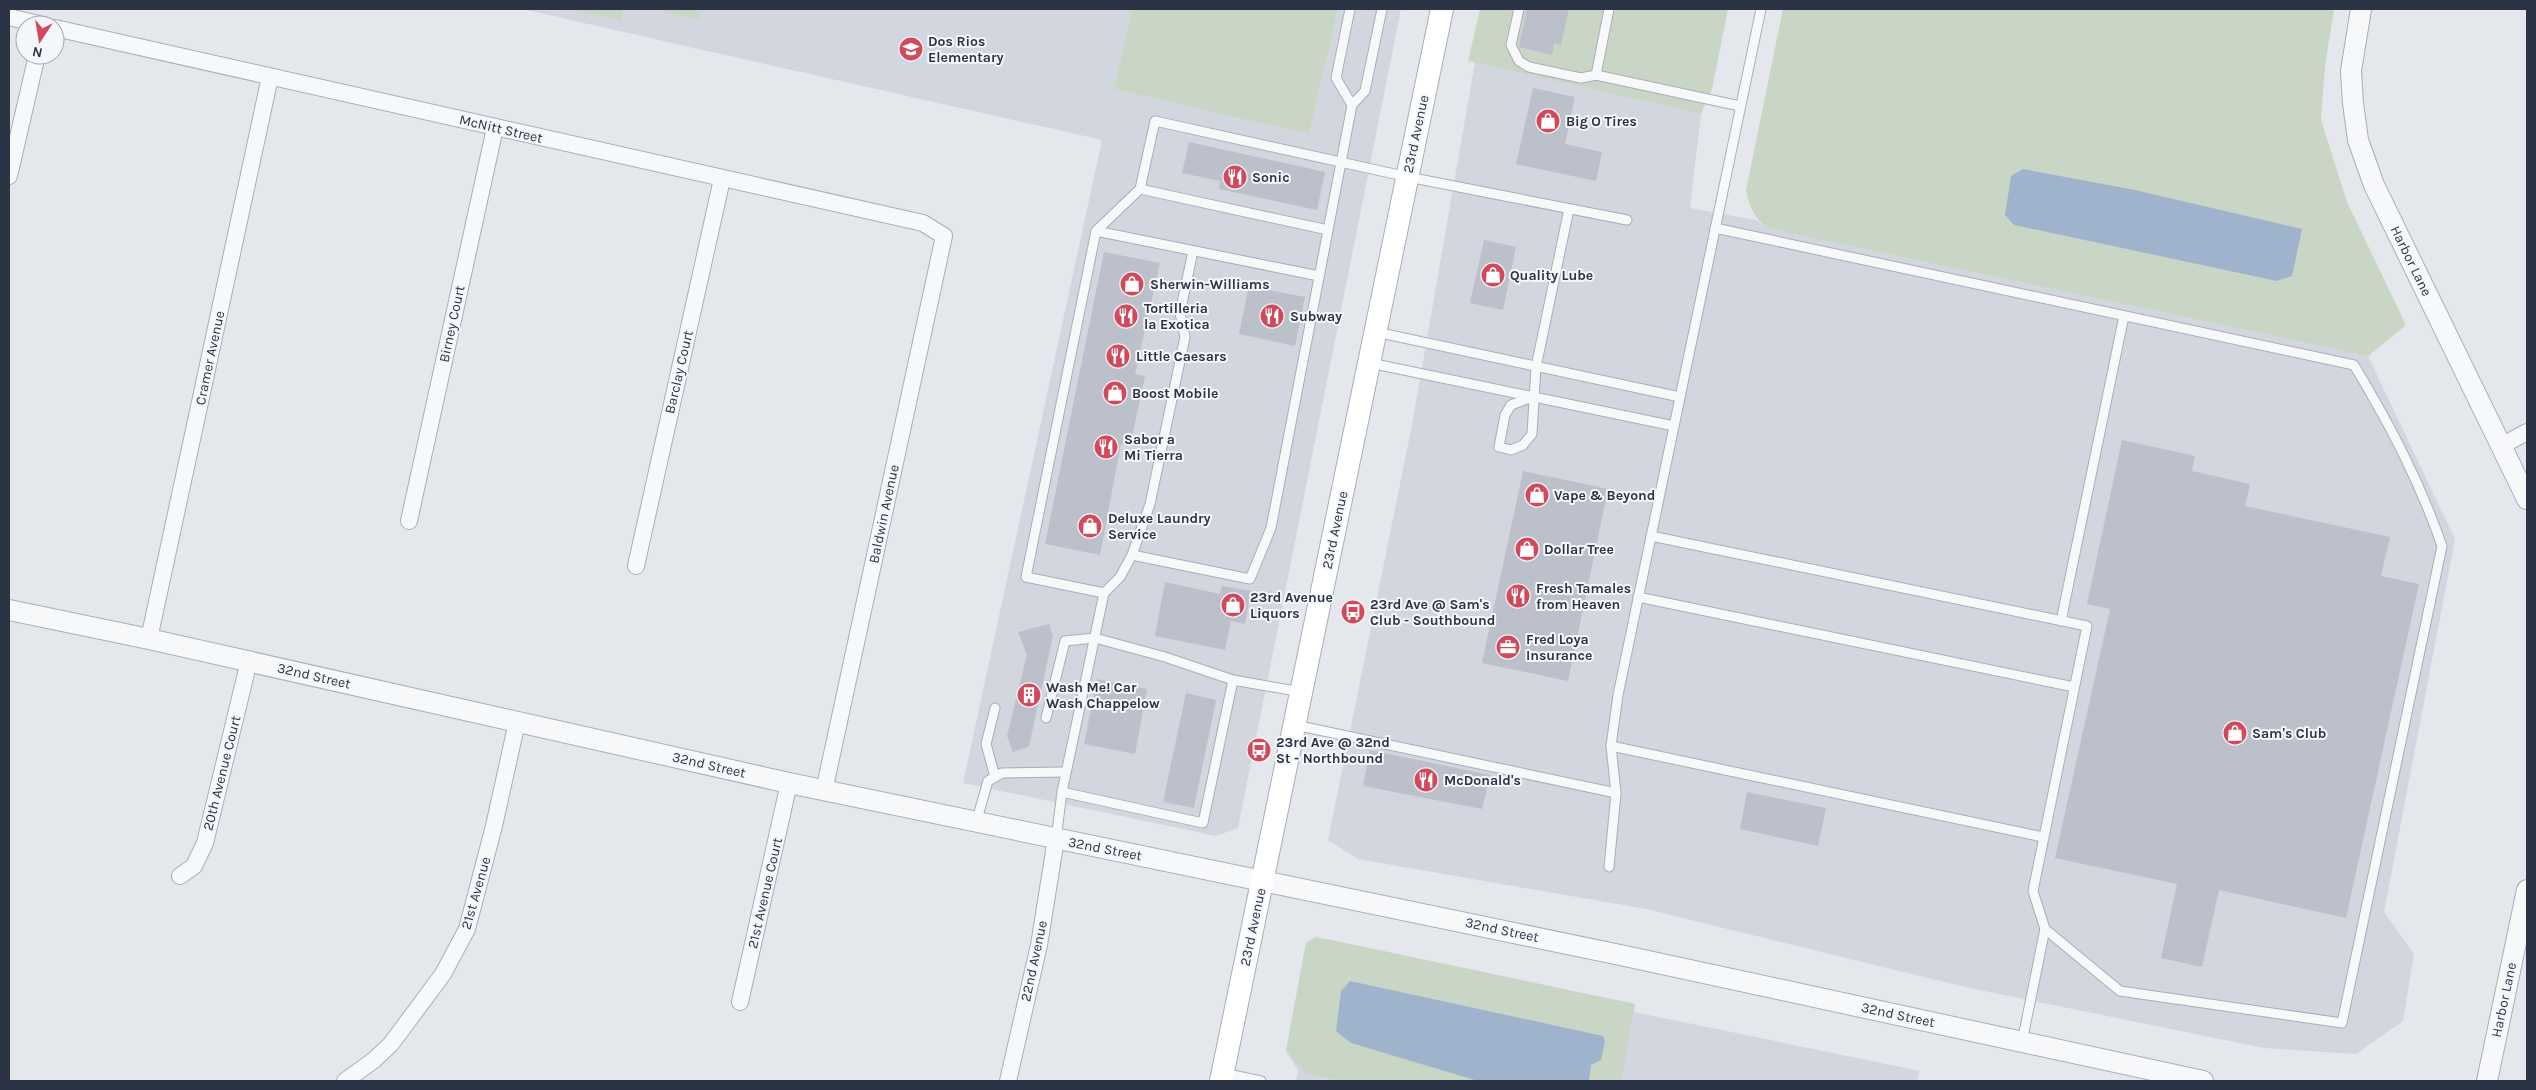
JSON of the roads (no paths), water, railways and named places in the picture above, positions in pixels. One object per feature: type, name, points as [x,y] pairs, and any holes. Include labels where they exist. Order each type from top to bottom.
[{"type":"main road","name":"23rd Avenue","points":[[1222,1077],[1442,9]]},
{"type":"street","name":"Harbor Lane","points":[[2361,9],[2351,71],[2358,140],[2374,185],[2527,499]]},
{"type":"street","name":"McNitt Street","points":[[65,30],[923,223],[944,236]]},
{"type":"street","points":[[9,176],[35,65]]},
{"type":"street","name":"Cramer Avenue","points":[[150,639],[270,77]]},
{"type":"street","name":"Birney Court","points":[[409,521],[495,128]]},
{"type":"street","name":"Barclay Court","points":[[636,566],[722,179]]},
{"type":"street","name":"Baldwin Avenue","points":[[824,791],[944,236]]},
{"type":"street","points":[[2501,446],[2527,432]]},
{"type":"street","name":"32nd Street","points":[[9,610],[249,661],[789,784],[1262,881],[2203,1081]]},
{"type":"street","name":"20th Avenue Court","points":[[180,876],[194,866],[204,843],[249,661]]},
{"type":"street","name":"21st Avenue","points":[[345,1081],[374,1060],[390,1044],[443,974],[467,929],[494,826],[517,722]]},
{"type":"street","name":"21st Avenue Court","points":[[740,1002],[789,784]]},
{"type":"street","name":"22nd Avenue","points":[[1008,1081],[1039,945],[1056,840]]},
{"type":"street","name":"Harbor Lane","points":[[2487,1081],[2527,890]]},
{"type":"lane","points":[[1350,9],[1336,78],[1352,105]]},
{"type":"lane","points":[[1132,555],[1250,579],[1271,528],[1352,105],[1365,91],[1382,9]]},
{"type":"lane","points":[[1519,9],[1511,45],[1519,61],[1529,67],[1581,78],[1596,75],[1740,106]]},
{"type":"lane","points":[[1596,75],[1609,9]]},
{"type":"lane","points":[[1610,867],[1616,793],[1611,746],[1618,695],[1759,9]]},
{"type":"lane","points":[[1104,593],[1026,577],[1096,230],[1140,189],[1155,121],[1408,177],[1627,220]]},
{"type":"lane","points":[[1140,189],[1328,230]]},
{"type":"lane","points":[[1533,397],[1511,405],[1505,415],[1499,447],[1511,450],[1523,445],[1532,434],[1536,366],[1569,209]]},
{"type":"lane","points":[[1715,228],[2354,365],[2390,425],[2418,481],[2442,546],[2342,1023],[2120,991],[2045,929]]},
{"type":"lane","points":[[1096,230],[1320,276]]},
{"type":"lane","points":[[1056,840],[1062,792],[1104,593],[1120,577],[1132,555],[1150,504],[1185,337],[1180,313],[1193,251]]},
{"type":"lane","points":[[2061,620],[2124,316]]},
{"type":"lane","points":[[1376,332],[1680,397]]},
{"type":"lane","points":[[1369,363],[1674,426]]},
{"type":"lane","points":[[1651,536],[2086,626],[2033,891],[2045,929],[2022,1042]]},
{"type":"lane","points":[[1638,597],[2074,687]]},
{"type":"lane","points":[[1046,718],[1065,642],[1095,638],[1165,657],[1233,680],[1301,692]]},
{"type":"lane","points":[[1062,792],[1203,823],[1233,680]]},
{"type":"lane","points":[[994,777],[986,744],[995,708]]},
{"type":"lane","points":[[1294,724],[1616,793]]},
{"type":"lane","points":[[1611,746],[2043,837]]},
{"type":"lane","points":[[976,823],[981,799],[988,781],[994,777],[1002,773],[1066,772]]},
{"type":"lane","points":[[1222,1077],[1260,1081]]},
{"type":"water","points":[[2023,169],[2135,190],[2302,229],[2292,276],[2277,281],[2014,225],[2005,215],[2011,176]]},
{"type":"water","points":[[1350,981],[1603,1036],[1605,1041],[1601,1060],[1591,1065],[1589,1081],[1478,1081],[1351,1043],[1336,1031],[1341,991]]},
{"type":"place","name":"Dos Rios Elementary","points":[[911,49]]},
{"type":"place","name":"Big O Tires","points":[[1548,121]]},
{"type":"place","name":"Sonic","points":[[1235,177]]},
{"type":"place","name":"Quality Lube","points":[[1493,275]]},
{"type":"place","name":"Sherwin-Williams","points":[[1132,284]]},
{"type":"place","name":"Tortilleria la Exotica","points":[[1126,316]]},
{"type":"place","name":"Subway","points":[[1272,316]]},
{"type":"place","name":"Little Caesars","points":[[1118,356]]},
{"type":"place","name":"Boost Mobile","points":[[1115,393]]},
{"type":"place","name":"Sabor a Mi Tierra","points":[[1106,447]]},
{"type":"place","name":"Vape & Beyond","points":[[1537,495]]},
{"type":"place","name":"Deluxe Laundry Service","points":[[1090,526]]},
{"type":"place","name":"Dollar Tree","points":[[1527,549]]},
{"type":"place","name":"Fresh Tamales from Heaven","points":[[1518,596]]},
{"type":"place","name":"23rd Avenue Liquors","points":[[1233,605]]},
{"type":"place","name":"23rd Ave @ Sam's Club - Southbound","points":[[1353,612]]},
{"type":"place","name":"Fred Loya Insurance","points":[[1508,647]]},
{"type":"place","name":"Wash Me! Car Wash Chappelow","points":[[1029,695]]},
{"type":"place","name":"Sam's Club","points":[[2235,733]]},
{"type":"place","name":"23rd Ave @ 32nd St - Northbound","points":[[1259,750]]},
{"type":"place","name":"McDonald's","points":[[1426,780]]}]
